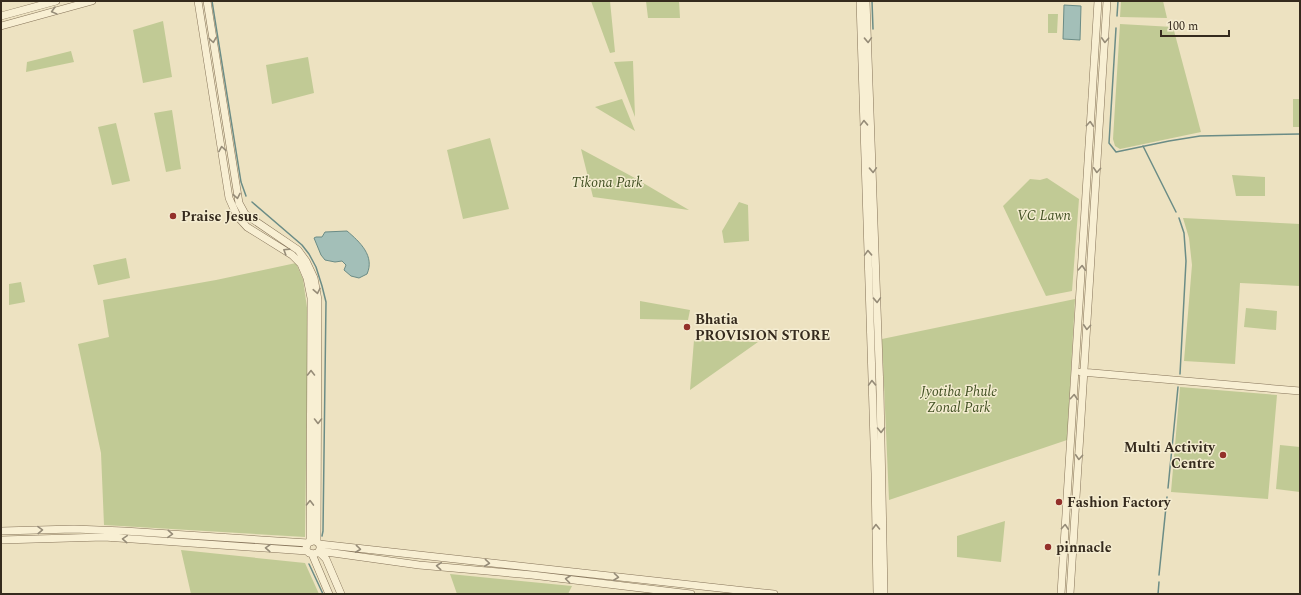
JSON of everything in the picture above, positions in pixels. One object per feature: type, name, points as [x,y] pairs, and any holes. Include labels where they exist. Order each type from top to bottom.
[{"type":"street","points":[[1,16],[56,1]]},
{"type":"street","points":[[1,26],[92,1]]},
{"type":"street","points":[[198,1],[229,198],[237,216],[247,227],[292,256],[300,264],[306,278],[311,298],[314,547],[329,594]]},
{"type":"street","points":[[208,1],[239,203],[245,214],[298,250],[306,261],[314,278],[318,300],[314,547],[326,559],[342,594]]},
{"type":"street","points":[[860,1],[880,554],[884,594]]},
{"type":"street","points":[[866,1],[880,391],[880,554],[877,594]]},
{"type":"street","points":[[1061,594],[1098,1]]},
{"type":"street","points":[[1070,594],[1107,1]]},
{"type":"street","points":[[1080,302],[1089,304]]},
{"type":"street","points":[[1075,372],[1300,391]]},
{"type":"street","points":[[1,531],[74,529],[124,531],[314,547],[774,594]]},
{"type":"street","points":[[1,540],[104,538],[314,547],[419,564],[532,575],[690,594]]},
{"type":"green space","points":[[591,1],[610,1],[615,52],[610,53]]},
{"type":"green space","points":[[646,1],[679,1],[680,18],[648,18]]},
{"type":"green space","points":[[1121,1],[1163,1],[1167,18],[1120,17]]},
{"type":"green space","points":[[1048,14],[1058,14],[1057,33],[1048,33]]},
{"type":"green space","points":[[163,21],[172,77],[143,83],[133,30]]},
{"type":"green space","points":[[1120,24],[1173,27],[1201,132],[1120,149],[1115,146],[1113,139]]},
{"type":"green space","points":[[71,51],[74,62],[26,72],[27,62]]},
{"type":"green space","points":[[308,57],[314,93],[272,104],[266,65]]},
{"type":"green space","points":[[633,61],[635,117],[614,62]]},
{"type":"green space","points":[[622,99],[635,131],[595,107]]},
{"type":"green space","points":[[1293,99],[1300,99],[1300,127],[1293,127]]},
{"type":"green space","points":[[172,110],[181,169],[166,172],[154,113]]},
{"type":"green space","points":[[116,123],[130,181],[112,185],[98,127]]},
{"type":"green space","points":[[490,138],[509,209],[463,219],[447,150]]},
{"type":"green space","name":"Tikona Park","points":[[581,149],[633,177],[689,210],[593,197]]},
{"type":"green space","points":[[1232,175],[1265,177],[1265,196],[1236,196]]},
{"type":"green space","name":"VC Lawn","points":[[1047,178],[1079,199],[1072,291],[1046,296],[1003,206],[1030,179],[1040,180]]},
{"type":"green space","points":[[739,202],[748,205],[749,241],[724,243],[722,231]]},
{"type":"green space","points":[[1183,218],[1300,224],[1300,286],[1240,283],[1235,364],[1184,361],[1192,265],[1189,238]]},
{"type":"green space","points":[[126,258],[130,278],[98,285],[93,265]]},
{"type":"green space","points":[[296,263],[303,279],[308,315],[305,537],[104,525],[101,453],[78,344],[109,337],[103,300],[216,280]]},
{"type":"green space","points":[[21,282],[25,302],[9,305],[9,284]]},
{"type":"green space","name":"Jyotiba Phule Zonal Park","points":[[1075,299],[1067,440],[889,500],[882,339]]},
{"type":"green space","points":[[640,301],[690,310],[688,320],[640,319]]},
{"type":"green space","points":[[1246,308],[1277,311],[1276,330],[1244,327]]},
{"type":"green space","points":[[694,340],[758,342],[690,390]]},
{"type":"green space","name":"Multi Activity Centre","points":[[1180,387],[1277,395],[1268,499],[1171,492]]},
{"type":"green space","points":[[1280,445],[1300,447],[1300,492],[1276,489]]},
{"type":"green space","points":[[1005,521],[1001,562],[957,557],[957,536]]},
{"type":"green space","points":[[181,550],[305,563],[319,594],[191,594]]},
{"type":"green space","points":[[450,574],[572,586],[568,594],[457,594]]},
{"type":"water","points":[[1064,5],[1081,6],[1080,40],[1063,39]]},
{"type":"water","points":[[347,231],[357,240],[368,255],[369,267],[367,274],[359,278],[351,276],[344,270],[346,265],[342,261],[335,262],[325,260],[321,255],[314,238],[322,237],[325,232]]},
{"type":"waterway","points":[[212,1],[241,182],[246,196]]},
{"type":"waterway","points":[[872,1],[873,29]]},
{"type":"waterway","points":[[1117,16],[1118,1]]},
{"type":"waterway","points":[[1116,28],[1109,143],[1116,152],[1200,136],[1300,134]]},
{"type":"waterway","points":[[1143,146],[1176,212]]},
{"type":"waterway","points":[[252,202],[302,245],[309,254],[316,267],[326,302],[322,536]]},
{"type":"waterway","points":[[1179,218],[1184,233],[1186,261],[1180,374]]},
{"type":"waterway","points":[[1168,488],[1178,387]]},
{"type":"waterway","points":[[1159,575],[1167,497]]},
{"type":"waterway","points":[[309,564],[323,594]]},
{"type":"waterway","points":[[1158,594],[1159,582]]},
{"type":"place","name":"Praise Jesus","points":[[173,216]]},
{"type":"place","name":"Bhatia PROVISION STORE","points":[[687,327]]},
{"type":"place","name":"Multi Activity Centre","points":[[1223,455]]},
{"type":"place","name":"Fashion Factory","points":[[1059,502]]},
{"type":"place","name":"pinnacle","points":[[1048,547]]}]
